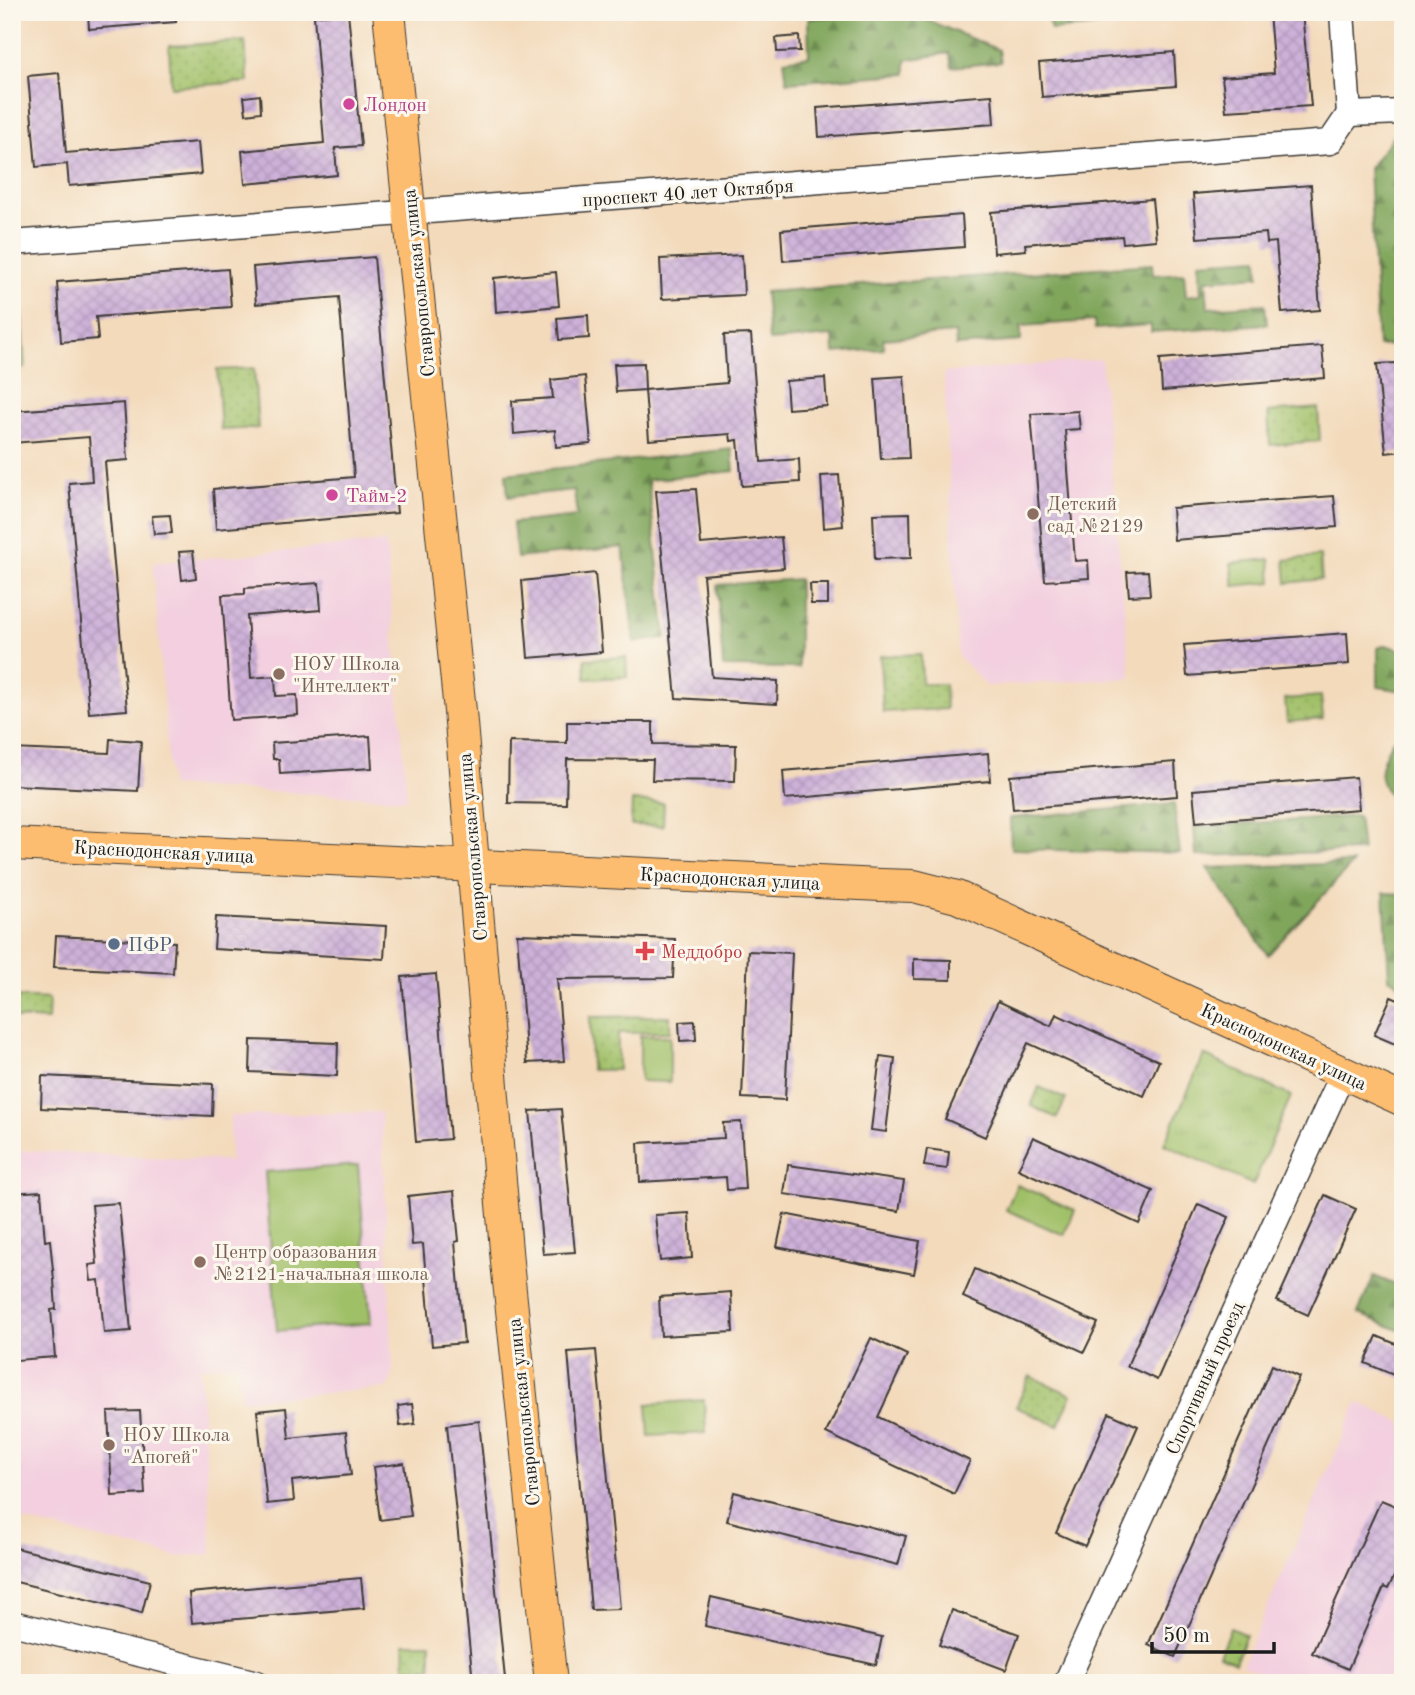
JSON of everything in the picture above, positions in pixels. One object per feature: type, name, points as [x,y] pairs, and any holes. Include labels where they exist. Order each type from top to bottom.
[{"type":"main road","name":"Ставропольская улица","points":[[389,12],[474,866],[507,1262],[551,1683]]},
{"type":"main road","name":"Краснодонская улица","points":[[12,844],[881,885],[936,890],[957,897],[1403,1100]]},
{"type":"street","points":[[1342,12],[1349,114],[1403,112]]},
{"type":"street","name":"проспект 40 лет Октября","points":[[12,243],[1330,142],[1349,114]]},
{"type":"street","name":"Спортивный проезд","points":[[1066,1683],[1343,1073]]},
{"type":"street","points":[[12,1623],[257,1683]]},
{"type":"shaded area","name":"Детский сад №2129","points":[[1101,359],[1131,678],[987,686],[958,656],[944,373]]},
{"type":"shaded area","name":"НОУ Школа \"Интеллект\"","points":[[386,542],[407,799],[170,786],[153,563]]},
{"type":"shaded area","name":"Центр образования №2121-начальная школа","points":[[381,1112],[393,1367],[391,1381],[385,1388],[242,1400],[236,1364],[200,1367],[212,1554],[178,1557],[12,1518],[12,1150],[230,1161],[230,1116]]},
{"type":"shaded area","points":[[1358,1402],[1403,1423],[1403,1683],[1284,1683],[1242,1665]]},
{"type":"green space","points":[[875,12],[908,12],[999,50],[1001,62],[952,67],[949,53],[906,60],[906,74],[787,82],[784,60],[809,56],[808,19]]},
{"type":"green space","points":[[1074,12],[1133,12],[1137,23],[1051,30],[1047,16]]},
{"type":"green space","points":[[245,41],[248,82],[171,87],[169,46]]},
{"type":"green space","points":[[1396,132],[1403,133],[1403,345],[1378,346],[1369,168]]},
{"type":"green space","points":[[1258,258],[1259,276],[1206,280],[1208,308],[1265,304],[1267,324],[1151,332],[1151,325],[1095,329],[1094,321],[1021,326],[1021,341],[956,346],[955,333],[883,339],[884,349],[834,353],[833,336],[769,341],[765,292],[1152,264],[1153,275],[1184,273],[1186,296],[1201,294],[1199,262]]},
{"type":"green space","points":[[12,283],[19,283],[25,368],[12,369]]},
{"type":"green space","points":[[254,368],[258,428],[221,430],[217,370]]},
{"type":"green space","points":[[1318,408],[1320,441],[1270,445],[1268,412]]},
{"type":"green space","points":[[732,449],[734,471],[648,480],[666,638],[634,642],[623,547],[517,558],[513,523],[577,516],[574,490],[508,497],[506,474]]},
{"type":"green space","points":[[1320,556],[1322,579],[1287,583],[1285,560]]},
{"type":"green space","points":[[1270,559],[1272,582],[1234,586],[1231,563]]},
{"type":"green space","points":[[799,579],[799,668],[723,667],[717,585]]},
{"type":"green space","points":[[1386,645],[1403,651],[1403,691],[1378,687],[1378,648]]},
{"type":"green space","points":[[921,654],[922,684],[945,684],[946,709],[883,712],[880,656]]},
{"type":"green space","points":[[626,657],[627,677],[586,679],[585,659]]},
{"type":"green space","points":[[1321,696],[1323,719],[1287,722],[1285,699]]},
{"type":"green space","points":[[1403,736],[1403,815],[1384,787],[1380,771],[1393,740]]},
{"type":"green space","points":[[632,801],[664,803],[663,826],[631,825]]},
{"type":"green space","points":[[1174,804],[1180,853],[1011,849],[1010,818]]},
{"type":"green space","points":[[1358,816],[1362,851],[1196,856],[1194,827]]},
{"type":"green space","points":[[1353,863],[1268,955],[1207,868]]},
{"type":"green space","points":[[1384,893],[1403,894],[1403,987],[1389,978]]},
{"type":"green space","points":[[12,997],[49,999],[48,1020],[12,1018]]},
{"type":"green space","points":[[670,1016],[670,1032],[618,1033],[618,1070],[591,1070],[590,1017]]},
{"type":"green space","points":[[640,1036],[670,1036],[670,1082],[640,1081]]},
{"type":"green space","points":[[1204,1055],[1291,1096],[1253,1185],[1164,1144]]},
{"type":"green space","points":[[1039,1087],[1066,1099],[1057,1118],[1031,1106]]},
{"type":"green space","points":[[358,1165],[371,1323],[277,1331],[265,1172]]},
{"type":"green space","points":[[1017,1185],[1075,1210],[1064,1235],[1006,1210]]},
{"type":"green space","points":[[1374,1276],[1403,1288],[1403,1332],[1358,1313]]},
{"type":"green space","points":[[1030,1376],[1072,1395],[1058,1426],[1016,1407]]},
{"type":"green space","points":[[704,1400],[706,1433],[649,1436],[647,1404]]},
{"type":"green space","points":[[1230,1628],[1246,1635],[1235,1662],[1219,1655]]},
{"type":"green space","points":[[404,1643],[431,1643],[431,1667],[405,1668]]},
{"type":"building","points":[[88,12],[176,12],[176,22],[89,29]]},
{"type":"building","points":[[348,12],[361,146],[335,148],[337,175],[245,184],[242,151],[324,143],[314,16]]},
{"type":"building","points":[[1269,12],[1302,12],[1311,106],[1226,111],[1222,77],[1274,73]]},
{"type":"building","points":[[799,36],[800,51],[777,52],[776,38]]},
{"type":"building","points":[[1174,52],[1176,86],[1042,97],[1039,63]]},
{"type":"building","points":[[59,73],[66,153],[198,142],[201,174],[69,186],[67,164],[36,167],[28,76]]},
{"type":"building","points":[[260,95],[261,112],[246,114],[244,97]]},
{"type":"building","points":[[992,95],[994,124],[819,137],[817,108]]},
{"type":"building","points":[[1311,185],[1320,310],[1282,313],[1276,242],[1267,243],[1266,233],[1197,238],[1193,194]]},
{"type":"building","points":[[1152,199],[1156,240],[1123,243],[1122,236],[1025,244],[1026,250],[994,253],[991,212]]},
{"type":"building","points":[[962,215],[964,247],[783,261],[781,230]]},
{"type":"building","points":[[742,255],[744,295],[662,299],[660,259]]},
{"type":"building","points":[[374,257],[397,513],[216,529],[213,489],[354,477],[339,297],[256,304],[253,267]]},
{"type":"building","points":[[228,269],[231,307],[96,317],[98,339],[61,342],[57,282]]},
{"type":"building","points":[[556,272],[559,306],[496,312],[494,278]]},
{"type":"building","points":[[588,315],[589,338],[559,340],[557,318]]},
{"type":"building","points":[[751,334],[761,462],[799,459],[800,482],[742,486],[738,440],[731,441],[730,434],[649,440],[645,390],[727,383],[724,335]]},
{"type":"building","points":[[1322,346],[1325,378],[1162,391],[1160,359]]},
{"type":"building","points":[[644,363],[645,390],[616,392],[614,364]]},
{"type":"building","points":[[1396,363],[1403,451],[1386,453],[1377,364]]},
{"type":"building","points":[[585,376],[591,444],[556,447],[555,430],[514,434],[512,401],[553,398],[551,380]]},
{"type":"building","points":[[904,376],[909,458],[881,459],[875,378]]},
{"type":"building","points":[[825,378],[827,406],[788,409],[786,381]]},
{"type":"building","points":[[124,403],[128,460],[105,462],[127,710],[89,713],[69,483],[92,481],[89,437],[12,443],[12,411]]},
{"type":"building","points":[[1078,411],[1080,429],[1065,430],[1075,561],[1088,560],[1089,578],[1045,581],[1031,414]]},
{"type":"building","points":[[839,475],[843,526],[824,528],[821,476]]},
{"type":"building","points":[[696,489],[701,544],[781,537],[784,568],[703,575],[712,677],[778,681],[777,704],[676,698],[656,491]]},
{"type":"building","points":[[1334,496],[1337,527],[1174,540],[1172,508]]},
{"type":"building","points":[[910,513],[911,558],[875,559],[873,514]]},
{"type":"building","points":[[170,515],[172,533],[154,534],[152,516]]},
{"type":"building","points":[[193,551],[196,578],[182,580],[179,552]]},
{"type":"building","points":[[1148,571],[1150,595],[1129,596],[1127,572]]},
{"type":"building","points":[[595,573],[602,652],[528,658],[522,581]]},
{"type":"building","points":[[319,583],[321,610],[247,616],[251,678],[275,676],[276,696],[297,695],[298,715],[231,720],[222,595],[245,594],[245,588]]},
{"type":"building","points":[[810,584],[828,584],[828,604],[811,604]]},
{"type":"building","points":[[1347,633],[1349,664],[1187,676],[1184,645]]},
{"type":"building","points":[[567,722],[653,722],[653,744],[736,745],[735,781],[652,780],[653,760],[567,759],[566,804],[508,803],[509,742],[567,743]]},
{"type":"building","points":[[370,736],[372,768],[280,774],[279,759],[273,759],[272,743]]},
{"type":"building","points":[[110,739],[141,741],[138,791],[12,785],[12,749],[109,753]]},
{"type":"building","points":[[988,753],[990,781],[785,799],[783,771]]},
{"type":"building","points":[[1175,762],[1177,796],[1013,809],[1010,776]]},
{"type":"building","points":[[1356,777],[1359,809],[1196,822],[1193,790]]},
{"type":"building","points":[[216,917],[386,926],[384,959],[214,949]]},
{"type":"building","points":[[517,934],[675,939],[673,978],[557,979],[564,1061],[527,1063]]},
{"type":"building","points":[[56,936],[175,942],[173,973],[54,967]]},
{"type":"building","points":[[748,951],[792,953],[785,1100],[742,1098]]},
{"type":"building","points":[[914,959],[951,960],[951,980],[914,979]]},
{"type":"building","points":[[436,974],[450,1139],[416,1142],[402,977]]},
{"type":"building","points":[[1391,997],[1403,1002],[1403,1043],[1397,1040],[1395,1044],[1374,1035]]},
{"type":"building","points":[[998,1001],[1051,1026],[1056,1014],[1159,1061],[1144,1096],[1028,1043],[985,1137],[945,1119]]},
{"type":"building","points":[[695,1021],[696,1040],[680,1041],[679,1022]]},
{"type":"building","points":[[251,1040],[338,1043],[337,1076],[250,1072]]},
{"type":"building","points":[[880,1056],[895,1058],[886,1132],[871,1130]]},
{"type":"building","points":[[42,1076],[213,1084],[212,1116],[41,1108]]},
{"type":"building","points":[[561,1109],[575,1252],[543,1254],[530,1111]]},
{"type":"building","points":[[741,1122],[745,1189],[727,1190],[726,1177],[640,1182],[638,1143],[724,1138],[723,1123]]},
{"type":"building","points":[[1033,1137],[1153,1191],[1139,1224],[1018,1169]]},
{"type":"building","points":[[927,1149],[949,1152],[947,1169],[924,1166]]},
{"type":"building","points":[[788,1165],[904,1181],[899,1211],[784,1194]]},
{"type":"building","points":[[41,1191],[45,1241],[50,1240],[54,1280],[56,1309],[51,1310],[55,1357],[16,1360],[12,1319],[12,1193]]},
{"type":"building","points":[[454,1191],[459,1241],[455,1242],[464,1343],[432,1346],[423,1244],[412,1245],[408,1196]]},
{"type":"building","points":[[1325,1195],[1356,1209],[1308,1315],[1277,1301]]},
{"type":"building","points":[[119,1203],[131,1331],[104,1333],[99,1280],[91,1281],[89,1265],[97,1264],[92,1205]]},
{"type":"building","points":[[1198,1204],[1229,1217],[1157,1380],[1127,1366]]},
{"type":"building","points":[[689,1213],[692,1258],[660,1261],[655,1215]]},
{"type":"building","points":[[784,1214],[920,1241],[914,1274],[777,1247]]},
{"type":"building","points":[[975,1269],[1098,1323],[1084,1352],[963,1297]]},
{"type":"building","points":[[731,1292],[733,1332],[661,1336],[659,1297]]},
{"type":"building","points":[[1377,1336],[1403,1347],[1403,1379],[1365,1363]]},
{"type":"building","points":[[871,1338],[907,1355],[878,1417],[970,1461],[954,1494],[826,1433]]},
{"type":"building","points":[[596,1350],[620,1609],[591,1610],[568,1352]]},
{"type":"building","points":[[1272,1365],[1299,1377],[1175,1657],[1148,1645]]},
{"type":"building","points":[[412,1404],[415,1424],[400,1426],[398,1406]]},
{"type":"building","points":[[286,1408],[289,1438],[346,1432],[351,1475],[292,1481],[294,1501],[267,1504],[257,1411]]},
{"type":"building","points":[[140,1411],[145,1494],[112,1496],[108,1412]]},
{"type":"building","points":[[1109,1413],[1138,1426],[1085,1546],[1056,1533]]},
{"type":"building","points":[[479,1421],[505,1679],[473,1682],[447,1425]]},
{"type":"building","points":[[404,1463],[411,1516],[380,1520],[373,1467]]},
{"type":"building","points":[[734,1492],[906,1536],[898,1565],[727,1521]]},
{"type":"building","points":[[1381,1500],[1403,1509],[1403,1543],[1395,1560],[1401,1562],[1388,1589],[1384,1587],[1348,1669],[1312,1653]]},
{"type":"building","points":[[12,1547],[150,1581],[142,1613],[12,1581]]},
{"type":"building","points":[[361,1578],[364,1608],[192,1623],[189,1593]]},
{"type":"building","points":[[711,1597],[882,1637],[876,1665],[705,1626]]},
{"type":"building","points":[[952,1610],[1019,1634],[1006,1670],[939,1645]]},
{"type":"place","name":"Лондон","points":[[349,104]]},
{"type":"place","name":"Тайм-2","points":[[332,495]]},
{"type":"place","name":"Детский сад №2129","points":[[1033,514]]},
{"type":"place","name":"НОУ Школа \"Интеллект\"","points":[[279,674]]},
{"type":"place","name":"ПФР","points":[[114,944]]},
{"type":"place","name":"Меддобро","points":[[645,951]]},
{"type":"place","name":"Центр образования №2121-начальная школа","points":[[200,1262]]},
{"type":"place","name":"НОУ Школа \"Апогей\"","points":[[109,1445]]}]
